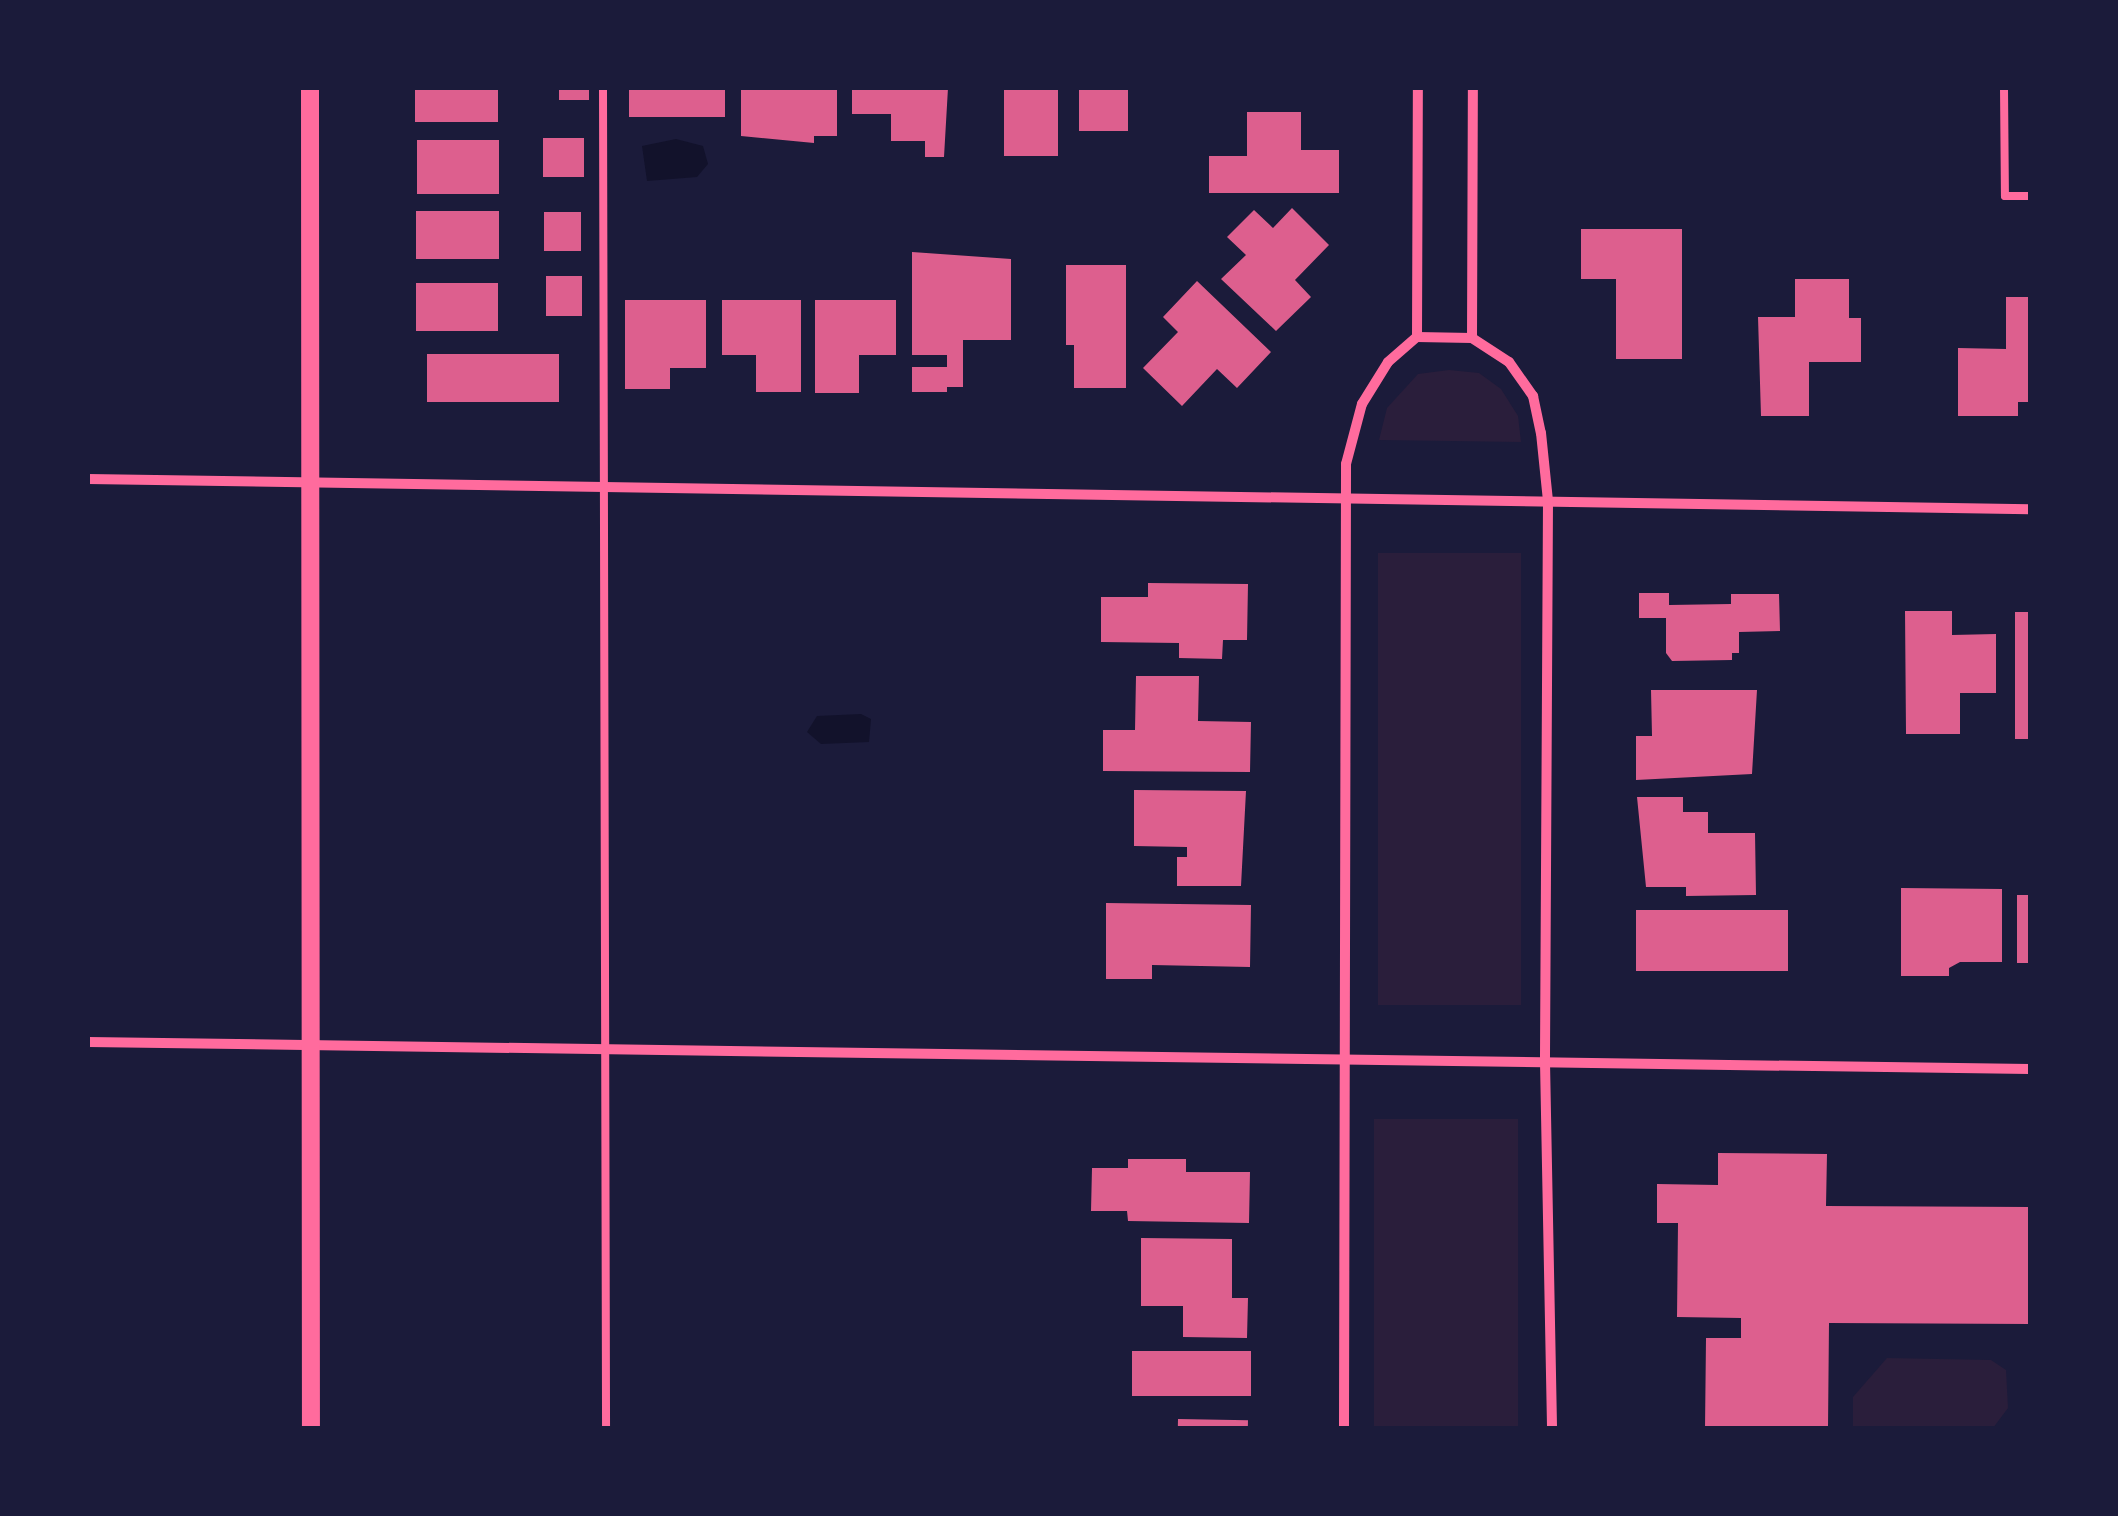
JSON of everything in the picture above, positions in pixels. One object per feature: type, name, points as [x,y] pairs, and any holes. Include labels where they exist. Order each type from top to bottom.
[{"type":"street","points":[[310,88],[311,1428]]},
{"type":"street","points":[[1417,337],[1418,88]]},
{"type":"street","points":[[1472,338],[1473,88]]},
{"type":"street","points":[[1344,1428],[1344,498],[1348,450],[1362,404],[1388,362],[1417,337],[1472,338],[1509,362],[1533,396],[1548,501],[1545,1062],[1552,1428]]},
{"type":"street","points":[[88,479],[2030,508]]},
{"type":"street","points":[[88,1042],[2030,1069]]},
{"type":"lane","points":[[604,88],[606,1428]]},
{"type":"lane","points":[[2004,88],[2004,196],[2030,196]]},
{"type":"shaded area","points":[[676,139],[703,146],[708,164],[697,177],[647,181],[642,146]]},
{"type":"shaded area","points":[[1449,370],[1479,373],[1501,389],[1518,416],[1521,442],[1379,440],[1387,408],[1418,374]]},
{"type":"shaded area","points":[[1378,553],[1521,553],[1521,1005],[1378,1005]]},
{"type":"shaded area","points":[[861,714],[871,719],[869,742],[821,744],[807,732],[817,716]]},
{"type":"shaded area","points":[[1374,1119],[1518,1119],[1518,1428],[1374,1428]]},
{"type":"shaded area","points":[[1887,1358],[1991,1360],[2006,1370],[2008,1408],[1993,1428],[1853,1428],[1853,1397]]},
{"type":"building","points":[[415,88],[498,88],[498,122],[415,122]]},
{"type":"building","points":[[559,88],[589,88],[589,100],[559,100]]},
{"type":"building","points":[[629,88],[725,88],[725,117],[629,117]]},
{"type":"building","points":[[741,88],[837,88],[837,136],[814,136],[814,143],[741,136]]},
{"type":"building","points":[[852,88],[948,88],[944,157],[925,157],[925,141],[891,141],[891,114],[852,114]]},
{"type":"building","points":[[1004,88],[1058,88],[1058,156],[1004,156]]},
{"type":"building","points":[[1079,88],[1128,88],[1128,131],[1079,131]]},
{"type":"building","points":[[1247,112],[1301,112],[1301,150],[1339,150],[1339,193],[1209,193],[1209,156],[1247,156]]},
{"type":"building","points":[[543,138],[584,138],[584,177],[543,177]]},
{"type":"building","points":[[417,140],[499,140],[499,194],[417,194]]},
{"type":"building","points":[[1292,208],[1329,245],[1295,280],[1311,297],[1276,331],[1221,279],[1246,255],[1227,237],[1254,210],[1273,228]]},
{"type":"building","points":[[416,211],[499,211],[499,259],[416,259]]},
{"type":"building","points":[[544,212],[581,212],[581,251],[544,251]]},
{"type":"building","points":[[1581,229],[1682,229],[1682,359],[1616,359],[1616,279],[1581,279]]},
{"type":"building","points":[[912,252],[1011,259],[1011,340],[963,340],[963,387],[947,387],[947,392],[912,392],[912,367],[947,367],[947,355],[912,355]]},
{"type":"building","points":[[1066,265],[1126,265],[1126,388],[1074,388],[1074,345],[1066,345]]},
{"type":"building","points":[[546,276],[582,276],[582,316],[546,316]]},
{"type":"building","points":[[1795,279],[1849,279],[1849,318],[1861,318],[1861,362],[1809,362],[1809,416],[1761,416],[1758,317],[1795,317]]},
{"type":"building","points":[[1197,281],[1271,352],[1237,388],[1217,369],[1182,406],[1143,368],[1178,332],[1163,317]]},
{"type":"building","points":[[416,283],[498,283],[498,331],[416,331]]},
{"type":"building","points":[[2006,297],[2030,297],[2030,402],[2018,402],[2018,416],[1958,416],[1958,348],[2006,349]]},
{"type":"building","points":[[625,300],[706,300],[706,368],[670,368],[670,389],[625,389]]},
{"type":"building","points":[[722,300],[801,300],[801,392],[756,392],[756,355],[722,355]]},
{"type":"building","points":[[815,300],[896,300],[896,355],[859,355],[859,393],[815,393]]},
{"type":"building","points":[[427,354],[559,354],[559,402],[427,402]]},
{"type":"building","points":[[1148,583],[1248,584],[1247,640],[1223,640],[1222,659],[1179,658],[1179,643],[1101,642],[1101,597],[1148,597]]},
{"type":"building","points":[[1639,593],[1669,593],[1669,605],[1731,604],[1731,594],[1779,594],[1780,631],[1739,632],[1739,653],[1732,653],[1732,660],[1672,661],[1666,653],[1666,618],[1639,618]]},
{"type":"building","points":[[1905,611],[1952,611],[1952,635],[1996,634],[1996,693],[1960,693],[1960,734],[1906,734]]},
{"type":"building","points":[[2015,612],[2030,612],[2030,739],[2015,739]]},
{"type":"building","points":[[1136,676],[1199,676],[1198,721],[1251,722],[1250,772],[1103,771],[1103,730],[1135,730]]},
{"type":"building","points":[[1651,690],[1757,690],[1752,774],[1636,780],[1636,736],[1652,736]]},
{"type":"building","points":[[1134,790],[1246,791],[1241,886],[1177,886],[1177,857],[1187,857],[1187,847],[1134,846]]},
{"type":"building","points":[[1637,797],[1683,797],[1683,812],[1708,812],[1708,833],[1755,833],[1756,895],[1686,896],[1686,887],[1646,887]]},
{"type":"building","points":[[1901,888],[2002,889],[2002,962],[1960,962],[1949,968],[1949,976],[1901,976]]},
{"type":"building","points":[[2017,895],[2030,895],[2030,963],[2017,963]]},
{"type":"building","points":[[1106,903],[1251,905],[1250,967],[1152,965],[1152,979],[1106,979]]},
{"type":"building","points":[[1636,910],[1788,910],[1788,971],[1636,971]]},
{"type":"building","points":[[1718,1153],[1827,1154],[1826,1206],[2030,1207],[2030,1324],[1829,1323],[1828,1428],[1705,1428],[1706,1338],[1741,1338],[1741,1318],[1677,1317],[1678,1223],[1657,1223],[1657,1184],[1718,1185]]},
{"type":"building","points":[[1128,1159],[1186,1159],[1186,1172],[1250,1172],[1249,1223],[1128,1221],[1127,1211],[1091,1211],[1092,1168],[1128,1168]]},
{"type":"building","points":[[1141,1238],[1232,1239],[1232,1298],[1248,1298],[1247,1338],[1183,1337],[1183,1306],[1141,1306]]},
{"type":"building","points":[[1132,1351],[1251,1351],[1251,1396],[1132,1396]]},
{"type":"building","points":[[1178,1419],[1248,1420],[1248,1428],[1178,1428]]}]
